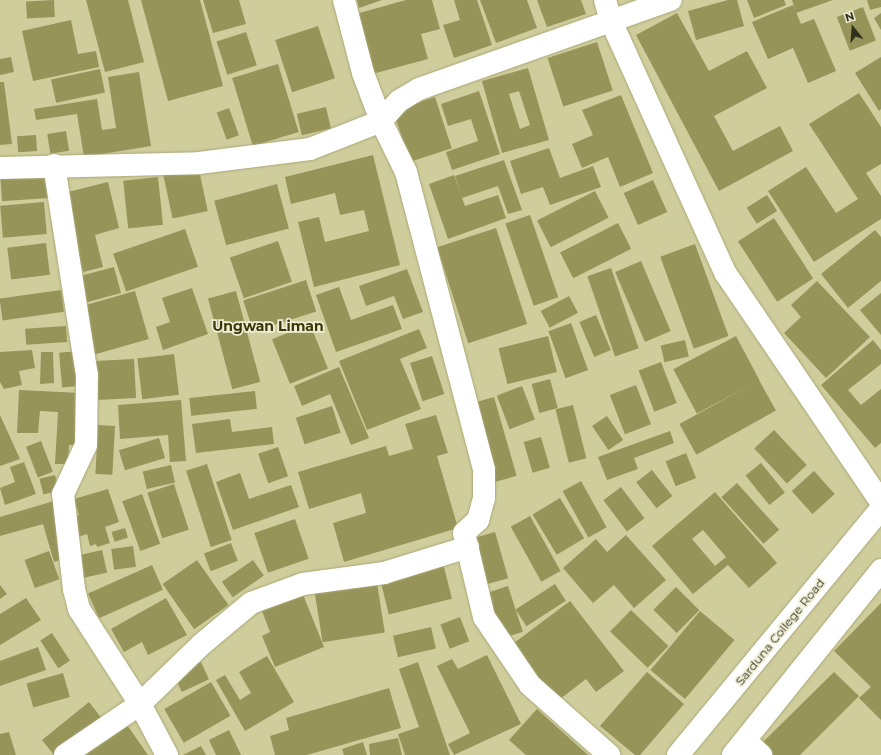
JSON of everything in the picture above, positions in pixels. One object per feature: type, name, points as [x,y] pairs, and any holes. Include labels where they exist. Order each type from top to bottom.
[{"type":"street","points":[[344,0],[363,73],[381,120],[406,172],[484,470],[484,498],[478,520],[464,533],[484,617],[530,685],[609,755]]},
{"type":"street","points":[[605,0],[611,21],[726,274],[881,502]]},
{"type":"street","points":[[0,168],[54,165],[199,162],[310,149],[381,120],[399,101],[419,89],[671,0]]},
{"type":"street","points":[[54,165],[87,375],[86,445],[64,494],[74,589],[79,609],[140,704],[167,755]]},
{"type":"street","name":"Sarduna College Road","points":[[678,755],[881,508]]},
{"type":"street","points":[[65,755],[140,704],[202,644],[251,603],[303,584],[384,573],[468,547]]},
{"type":"street","points":[[747,750],[881,570]]},
{"type":"building","points":[[54,0],[55,17],[27,18],[26,1]]},
{"type":"building","points":[[86,0],[128,0],[144,62],[105,72]]},
{"type":"building","points":[[141,0],[200,0],[223,86],[168,101]]},
{"type":"building","points":[[203,0],[239,0],[246,24],[213,33]]},
{"type":"building","points":[[357,0],[382,0],[359,8]]},
{"type":"building","points":[[406,0],[432,0],[440,29],[421,34],[428,59],[365,76],[349,16]]},
{"type":"building","points":[[454,0],[477,0],[492,45],[454,58],[443,25],[460,20]]},
{"type":"building","points":[[480,0],[527,0],[537,28],[496,43]]},
{"type":"building","points":[[537,0],[581,0],[586,14],[547,27]]},
{"type":"building","points":[[728,0],[737,0],[744,26],[696,40],[688,11]]},
{"type":"building","points":[[747,0],[784,0],[786,5],[754,18]]},
{"type":"building","points":[[792,0],[833,0],[796,13]]},
{"type":"building","points":[[867,0],[881,0],[881,7],[870,10]]},
{"type":"building","points":[[793,5],[801,24],[814,19],[836,71],[808,83],[793,48],[768,59],[752,22]]},
{"type":"building","points":[[863,7],[876,41],[850,51],[837,17]]},
{"type":"building","points":[[677,13],[709,71],[747,51],[767,88],[714,116],[733,151],[780,126],[793,151],[719,191],[636,35]]},
{"type":"building","points":[[881,13],[881,30],[874,18]]},
{"type":"building","points":[[71,20],[78,54],[96,51],[99,67],[33,81],[22,31]]},
{"type":"building","points":[[318,26],[335,78],[292,92],[275,40]]},
{"type":"building","points":[[246,32],[257,65],[227,75],[217,42]]},
{"type":"building","points":[[597,42],[613,91],[563,107],[548,58]]},
{"type":"building","points":[[11,57],[14,72],[0,75],[0,59]]},
{"type":"building","points":[[881,57],[881,109],[879,111],[855,73]]},
{"type":"building","points":[[278,64],[299,132],[253,146],[232,78]]},
{"type":"building","points":[[528,68],[549,140],[502,153],[482,81]],"holes":[[[519,91],[530,125],[520,129],[509,94]]]},
{"type":"building","points":[[100,69],[105,92],[56,103],[51,79]]},
{"type":"building","points":[[139,72],[151,146],[84,157],[77,114],[36,120],[34,109],[97,99],[102,130],[116,128],[108,77]]},
{"type":"building","points":[[0,82],[4,82],[12,144],[0,145]]},
{"type":"building","points":[[479,91],[500,154],[452,170],[446,152],[478,141],[471,119],[448,126],[441,104]]},
{"type":"building","points":[[859,93],[881,127],[881,164],[866,173],[881,196],[881,219],[814,262],[768,191],[806,167],[836,213],[858,199],[809,124]]},
{"type":"building","points":[[621,95],[653,173],[620,187],[608,157],[582,168],[572,144],[593,135],[582,110]]},
{"type":"building","points":[[435,97],[452,148],[410,162],[393,111]]},
{"type":"building","points":[[326,107],[331,128],[302,135],[297,114]]},
{"type":"building","points":[[229,108],[239,135],[227,140],[217,112]]},
{"type":"building","points":[[66,131],[69,151],[50,154],[47,134]]},
{"type":"building","points":[[36,135],[37,151],[18,152],[17,136]]},
{"type":"building","points":[[549,148],[560,178],[593,166],[601,187],[550,205],[543,187],[521,194],[510,161]]},
{"type":"building","points":[[373,155],[400,265],[314,287],[298,222],[319,217],[325,242],[369,231],[364,210],[340,215],[335,193],[291,204],[285,177]]},
{"type":"building","points":[[504,160],[522,210],[508,214],[498,186],[462,198],[465,206],[498,195],[506,218],[448,239],[429,184],[454,175],[461,194],[455,176]]},
{"type":"building","points":[[198,165],[208,211],[173,218],[163,172]]},
{"type":"building","points":[[46,170],[48,198],[2,201],[0,173]]},
{"type":"building","points":[[158,177],[163,225],[128,228],[123,181]]},
{"type":"building","points":[[653,180],[667,212],[638,225],[624,193]]},
{"type":"building","points":[[108,182],[119,228],[95,235],[103,267],[83,272],[64,193]]},
{"type":"building","points":[[277,184],[289,228],[226,245],[214,201]]},
{"type":"building","points":[[595,191],[609,218],[551,247],[537,221]]},
{"type":"building","points":[[767,195],[777,211],[757,224],[747,208]]},
{"type":"building","points":[[44,202],[47,234],[3,238],[0,206]]},
{"type":"building","points":[[530,215],[558,297],[534,306],[505,223]]},
{"type":"building","points":[[774,218],[813,278],[777,302],[738,241]]},
{"type":"building","points":[[618,223],[631,249],[573,278],[560,253]]},
{"type":"building","points":[[496,228],[527,324],[468,343],[437,247]]},
{"type":"building","points":[[185,229],[198,267],[126,292],[113,254]]},
{"type":"building","points":[[875,230],[881,237],[881,281],[848,308],[821,274]]},
{"type":"building","points":[[278,241],[292,282],[244,298],[230,258]]},
{"type":"building","points":[[46,243],[50,275],[11,280],[7,248]]},
{"type":"building","points":[[695,244],[729,336],[694,349],[660,257]]},
{"type":"building","points":[[641,261],[671,331],[645,342],[615,272]]},
{"type":"building","points":[[114,267],[121,293],[85,303],[78,277]]},
{"type":"building","points":[[611,268],[639,348],[615,357],[587,276]]},
{"type":"building","points":[[407,269],[423,312],[403,319],[394,296],[366,306],[359,286]]},
{"type":"building","points":[[306,280],[316,311],[253,332],[243,300]]},
{"type":"building","points":[[817,281],[870,337],[826,378],[784,333],[801,317],[791,305]]},
{"type":"building","points":[[339,287],[351,320],[393,305],[402,329],[336,352],[316,295]]},
{"type":"building","points":[[192,288],[208,334],[163,350],[156,327],[170,322],[162,298]]},
{"type":"building","points":[[61,290],[64,312],[3,320],[0,299]]},
{"type":"building","points":[[135,291],[149,339],[92,355],[78,307]]},
{"type":"building","points":[[236,291],[260,382],[232,389],[208,299]]},
{"type":"building","points":[[881,293],[881,335],[860,310]]},
{"type":"building","points":[[569,296],[578,313],[550,328],[541,311]]},
{"type":"building","points":[[596,315],[611,350],[594,357],[579,322]]},
{"type":"building","points":[[571,323],[588,370],[566,378],[548,331]]},
{"type":"building","points":[[310,324],[328,369],[290,384],[272,339]]},
{"type":"building","points":[[66,326],[67,342],[26,345],[25,329]]},
{"type":"building","points":[[419,329],[427,348],[400,359],[421,409],[367,430],[339,361]]},
{"type":"building","points":[[548,336],[557,372],[507,384],[499,348]]},
{"type":"building","points":[[736,336],[759,380],[697,413],[673,369]]},
{"type":"building","points":[[685,340],[689,357],[664,362],[661,346]]},
{"type":"building","points":[[873,340],[881,350],[881,364],[848,390],[861,405],[881,389],[881,443],[875,448],[821,385]]},
{"type":"building","points":[[32,350],[35,368],[19,371],[22,385],[4,389],[0,382],[0,352]]},
{"type":"building","points":[[78,351],[81,386],[62,388],[59,353]]},
{"type":"building","points":[[41,352],[53,352],[54,383],[40,384]]},
{"type":"building","points":[[174,354],[179,395],[142,399],[137,359]]},
{"type":"building","points":[[432,356],[444,394],[422,401],[410,363]]},
{"type":"building","points":[[134,359],[136,398],[97,400],[95,361]]},
{"type":"building","points":[[661,362],[677,403],[654,412],[639,371]]},
{"type":"building","points":[[339,367],[369,438],[351,445],[330,394],[302,406],[294,386]]},
{"type":"building","points":[[550,379],[558,408],[539,413],[532,384]]},
{"type":"building","points":[[759,380],[776,411],[696,455],[679,424]]},
{"type":"building","points":[[636,385],[651,424],[625,434],[610,395]]},
{"type":"building","points":[[522,386],[535,420],[510,429],[497,396]]},
{"type":"building","points":[[19,390],[81,393],[79,445],[69,445],[68,464],[55,464],[58,412],[40,411],[38,433],[17,433]]},
{"type":"building","points":[[255,391],[257,409],[191,416],[189,398]]},
{"type":"building","points":[[494,397],[517,476],[491,483],[468,404]]},
{"type":"building","points":[[181,400],[186,461],[170,462],[168,435],[120,439],[118,405]]},
{"type":"building","points":[[573,405],[586,458],[569,463],[556,409]]},
{"type":"building","points":[[332,406],[341,433],[305,444],[296,418]]},
{"type":"building","points":[[0,415],[20,459],[0,466]]},
{"type":"building","points":[[436,415],[448,453],[437,456],[458,528],[344,562],[333,523],[366,513],[361,493],[309,509],[298,472],[386,446],[389,456],[413,449],[405,424]]},
{"type":"building","points":[[607,416],[623,440],[608,450],[592,426]]},
{"type":"building","points":[[230,419],[232,432],[272,427],[274,444],[196,453],[192,424]]},
{"type":"building","points":[[98,425],[115,426],[112,475],[95,474]]},
{"type":"building","points":[[774,430],[807,465],[787,484],[754,448]]},
{"type":"building","points":[[670,431],[674,443],[634,458],[638,469],[607,480],[598,457]]},
{"type":"building","points":[[541,437],[550,468],[533,473],[524,442]]},
{"type":"building","points":[[159,438],[165,458],[125,470],[119,450]]},
{"type":"building","points":[[41,441],[53,472],[38,478],[26,447]]},
{"type":"building","points":[[278,447],[288,476],[268,483],[258,454]]},
{"type":"building","points":[[686,453],[696,478],[676,486],[666,461]]},
{"type":"building","points":[[24,462],[36,494],[5,505],[0,488],[15,482],[10,467]]},
{"type":"building","points":[[761,463],[785,493],[769,505],[745,476]]},
{"type":"building","points":[[207,464],[232,540],[211,547],[186,471]]},
{"type":"building","points":[[171,465],[175,483],[147,489],[143,472]]},
{"type":"building","points":[[652,470],[672,496],[657,508],[636,482]]},
{"type":"building","points":[[814,471],[835,494],[812,514],[792,491]]},
{"type":"building","points":[[240,473],[249,499],[291,485],[299,507],[233,530],[216,482]]},
{"type":"building","points":[[55,475],[59,491],[43,494],[39,479]]},
{"type":"building","points":[[581,481],[607,527],[588,538],[563,491]]},
{"type":"building","points":[[737,483],[779,530],[764,544],[721,497]]},
{"type":"building","points":[[174,484],[189,530],[162,538],[147,493]]},
{"type":"building","points":[[621,487],[644,518],[627,531],[603,500]]},
{"type":"building","points":[[108,489],[119,522],[105,527],[110,543],[97,547],[96,544],[90,546],[87,534],[78,537],[72,517],[79,515],[74,499]]},
{"type":"building","points":[[715,492],[777,563],[749,588],[728,565],[693,594],[652,546]],"holes":[[[703,530],[726,557],[715,566],[692,539]]]},
{"type":"building","points":[[142,494],[160,544],[140,551],[122,501]]},
{"type":"building","points":[[560,498],[584,538],[557,555],[533,514]]},
{"type":"building","points":[[54,501],[70,557],[54,562],[43,524],[0,536],[0,517]]},
{"type":"building","points":[[530,516],[561,571],[541,582],[511,527]]},
{"type":"building","points":[[295,519],[309,559],[268,573],[254,533]]},
{"type":"building","points":[[125,528],[128,538],[115,542],[112,532]]},
{"type":"building","points":[[495,532],[508,578],[481,586],[468,540]]},
{"type":"building","points":[[626,535],[666,580],[634,608],[614,585],[593,603],[563,568],[596,539],[607,552]]},
{"type":"building","points":[[231,543],[238,561],[211,571],[204,553]]},
{"type":"building","points":[[133,546],[136,567],[114,570],[111,549]]},
{"type":"building","points":[[102,550],[107,572],[81,578],[76,556]]},
{"type":"building","points":[[49,551],[59,579],[35,588],[25,560]]},
{"type":"building","points":[[442,559],[452,599],[389,615],[379,575]]},
{"type":"building","points":[[197,560],[229,605],[194,629],[163,584]]},
{"type":"building","points":[[253,560],[264,576],[233,597],[222,582]]},
{"type":"building","points":[[152,565],[163,590],[99,618],[88,593]]},
{"type":"building","points":[[377,583],[385,632],[323,642],[315,593]]},
{"type":"building","points":[[555,584],[566,601],[526,626],[516,610]]},
{"type":"building","points":[[0,585],[7,594],[0,599]]},
{"type":"building","points":[[508,586],[523,632],[500,639],[485,593]]},
{"type":"building","points":[[300,587],[324,647],[275,667],[262,636],[270,632],[259,603]]},
{"type":"building","points":[[676,587],[699,610],[677,633],[653,610]]},
{"type":"building","points":[[26,598],[41,620],[0,645],[0,614]]},
{"type":"building","points":[[166,598],[187,635],[148,655],[142,642],[124,652],[111,629]]},
{"type":"building","points":[[570,601],[624,671],[596,692],[586,679],[555,703],[510,646]]},
{"type":"building","points":[[881,603],[881,720],[859,698],[871,687],[834,651]]},
{"type":"building","points":[[631,610],[668,646],[648,668],[610,632]]},
{"type":"building","points":[[700,611],[734,640],[685,699],[651,670]]},
{"type":"building","points":[[460,617],[469,641],[450,649],[440,625]]},
{"type":"building","points":[[431,627],[436,648],[398,657],[393,636]]},
{"type":"building","points":[[52,633],[70,661],[58,668],[40,641]]},
{"type":"building","points":[[38,647],[46,670],[0,686],[0,661]]},
{"type":"building","points":[[487,655],[521,724],[454,755],[448,744],[470,733],[437,666],[452,659],[458,669]]},
{"type":"building","points":[[267,656],[294,702],[245,731],[216,680],[225,675],[240,700],[251,693],[239,672]]},
{"type":"building","points":[[201,662],[209,679],[182,692],[174,675]]},
{"type":"building","points":[[418,662],[450,755],[405,755],[398,734],[419,727],[399,669]]},
{"type":"building","points":[[647,672],[684,704],[640,755],[635,755],[600,726]]},
{"type":"building","points":[[834,672],[859,696],[800,755],[764,755],[757,748]]},
{"type":"building","points":[[63,673],[70,697],[33,708],[26,683]]},
{"type":"building","points":[[211,682],[230,716],[184,743],[164,709]]},
{"type":"building","points":[[389,688],[401,728],[307,755],[275,755],[270,736],[289,730],[286,718]]},
{"type":"building","points":[[89,702],[103,720],[60,755],[54,755],[42,740]]},
{"type":"building","points":[[537,709],[588,755],[526,755],[509,740]]},
{"type":"building","points":[[127,725],[148,755],[83,755]]},
{"type":"building","points":[[229,730],[241,755],[216,755],[209,740]]},
{"type":"building","points":[[9,732],[16,755],[0,755],[0,734]]},
{"type":"building","points":[[398,738],[402,755],[370,755],[369,744]]},
{"type":"building","points":[[363,742],[367,755],[344,755],[342,749]]},
{"type":"building","points":[[201,746],[206,755],[183,755]]},
{"type":"district","name":"Ungwan Liman","points":[[268,326]]}]
